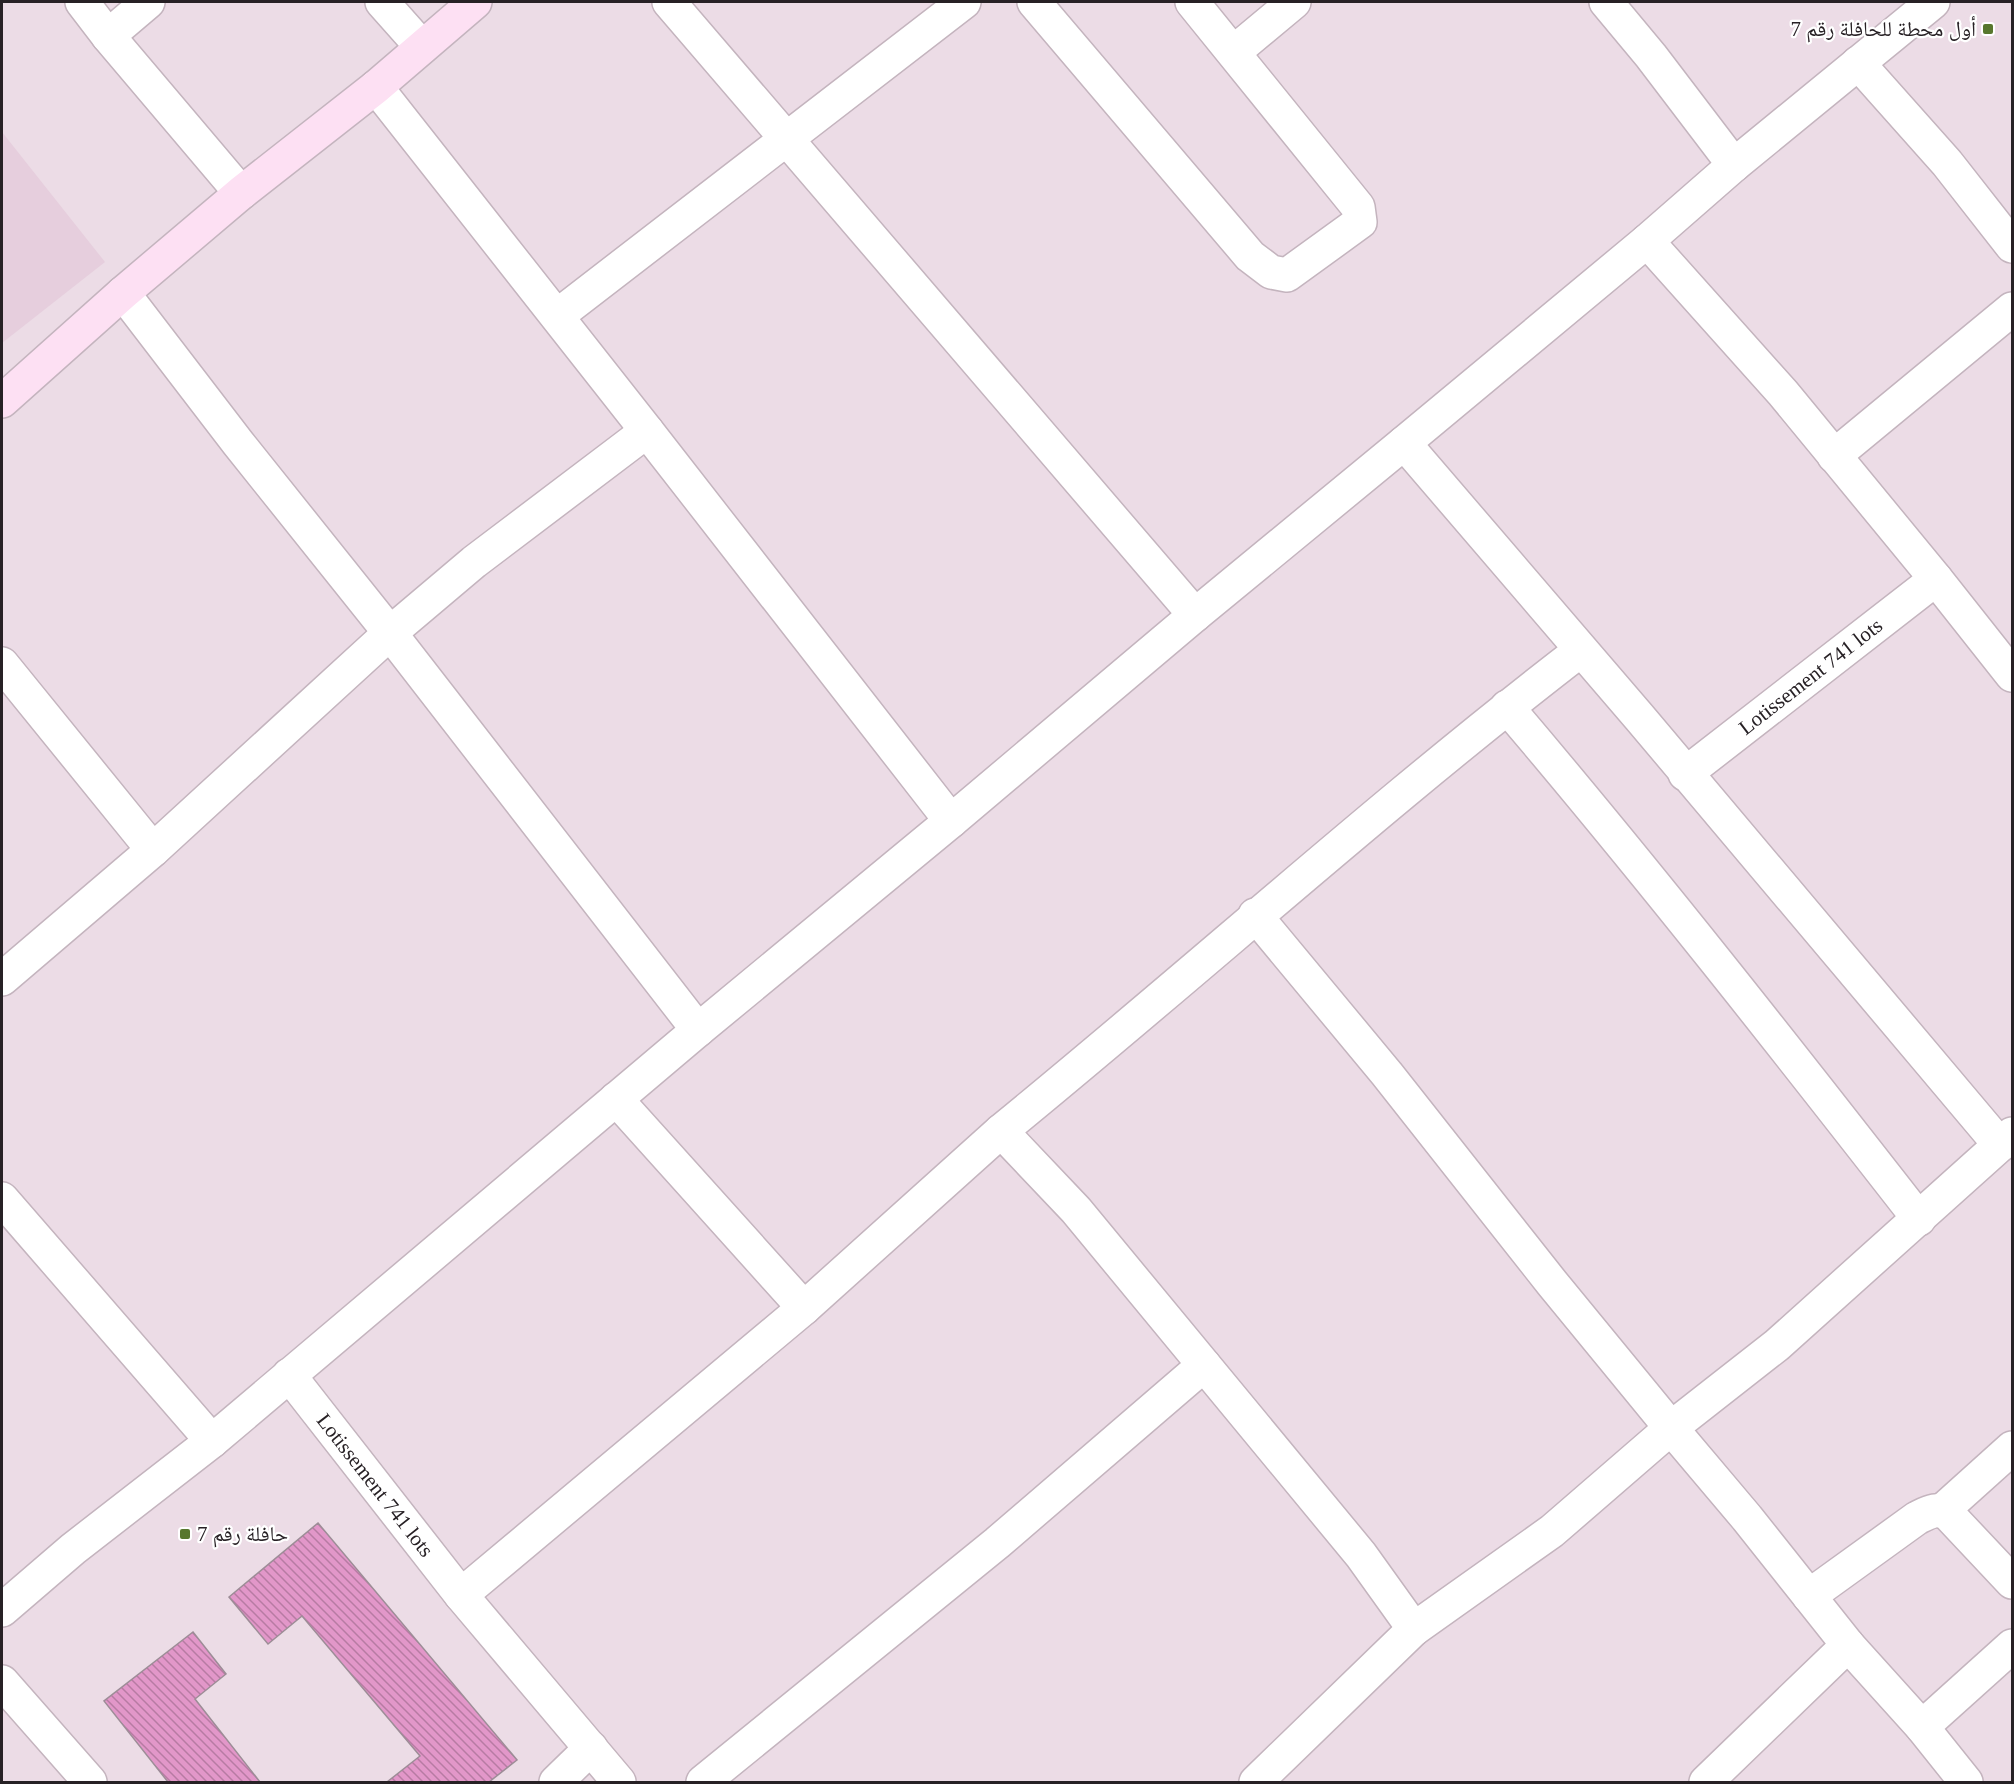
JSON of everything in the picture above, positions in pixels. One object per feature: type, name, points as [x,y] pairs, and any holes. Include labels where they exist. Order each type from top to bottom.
[{"type":"street","points":[[82,2],[241,193]]},
{"type":"street","points":[[108,36],[148,2]]},
{"type":"street","points":[[382,2],[422,47]]},
{"type":"street","points":[[2,401],[123,293],[241,193],[376,87],[476,2]]},
{"type":"street","points":[[669,2],[1195,615]]},
{"type":"street","points":[[557,316],[964,2]]},
{"type":"street","points":[[1034,2],[1250,256],[1271,272],[1287,275],[1360,222],[1358,207],[1192,2]]},
{"type":"street","points":[[1234,52],[1294,2]]},
{"type":"street","points":[[1606,2],[1651,56],[1734,165]]},
{"type":"street","points":[[2,1610],[73,1549],[212,1441],[698,1030],[1647,241],[1734,165],[1933,2]]},
{"type":"street","points":[[1858,63],[1947,163],[2013,246]]},
{"type":"street","points":[[376,87],[951,821]]},
{"type":"street","points":[[1647,241],[1783,393],[2013,675]]},
{"type":"street","points":[[123,293],[698,1030]]},
{"type":"street","points":[[1834,456],[2013,309]]},
{"type":"street","points":[[2,979],[153,850],[390,633],[474,562],[647,431]]},
{"type":"street","points":[[1256,1782],[1414,1629],[1552,1531],[1671,1428],[1777,1345],[2006,1139],[1924,1053],[1404,443]]},
{"type":"street","name":"Lotissement 741 lots","points":[[1685,774],[1936,579]]},
{"type":"street","points":[[461,1595],[804,1308],[1001,1131],[1255,915],[1507,707],[1581,650]]},
{"type":"street","points":[[2,664],[153,850]]},
{"type":"street","points":[[1507,707],[1606,824],[1756,1010],[1919,1219]]},
{"type":"street","points":[[1255,915],[1387,1074],[1552,1283],[1747,1518],[1848,1646],[1922,1726],[1966,1782]]},
{"type":"street","points":[[616,1099],[804,1308]]},
{"type":"street","points":[[1001,1131],[1076,1210],[1360,1555],[1414,1629]]},
{"type":"street","points":[[2,1199],[212,1441]]},
{"type":"street","points":[[702,1782],[997,1543],[1204,1365]]},
{"type":"street","name":"Lotissement 741 lots","points":[[289,1375],[503,1648],[619,1782]]},
{"type":"street","points":[[1942,1511],[2013,1448]]},
{"type":"street","points":[[1809,1596],[1917,1518],[1932,1511],[1942,1511],[1956,1522],[2013,1582]]},
{"type":"street","points":[[1706,1782],[1848,1646]]},
{"type":"street","points":[[1922,1726],[2013,1646]]},
{"type":"street","points":[[2,1682],[90,1782]]},
{"type":"street","points":[[556,1782],[591,1748]]},
{"type":"shaded area","points":[[2,132],[105,262],[2,343]]},
{"type":"building","points":[[318,1523],[517,1760],[489,1782],[387,1782],[420,1756],[302,1616],[268,1644],[229,1597]]},
{"type":"building","points":[[193,1632],[226,1674],[195,1699],[260,1782],[168,1782],[104,1701]]},
{"type":"place","name":"أول محطة للحافلة رقم 7","points":[[1988,29]]},
{"type":"place","name":"حافلة رقم 7","points":[[185,1534]]}]
